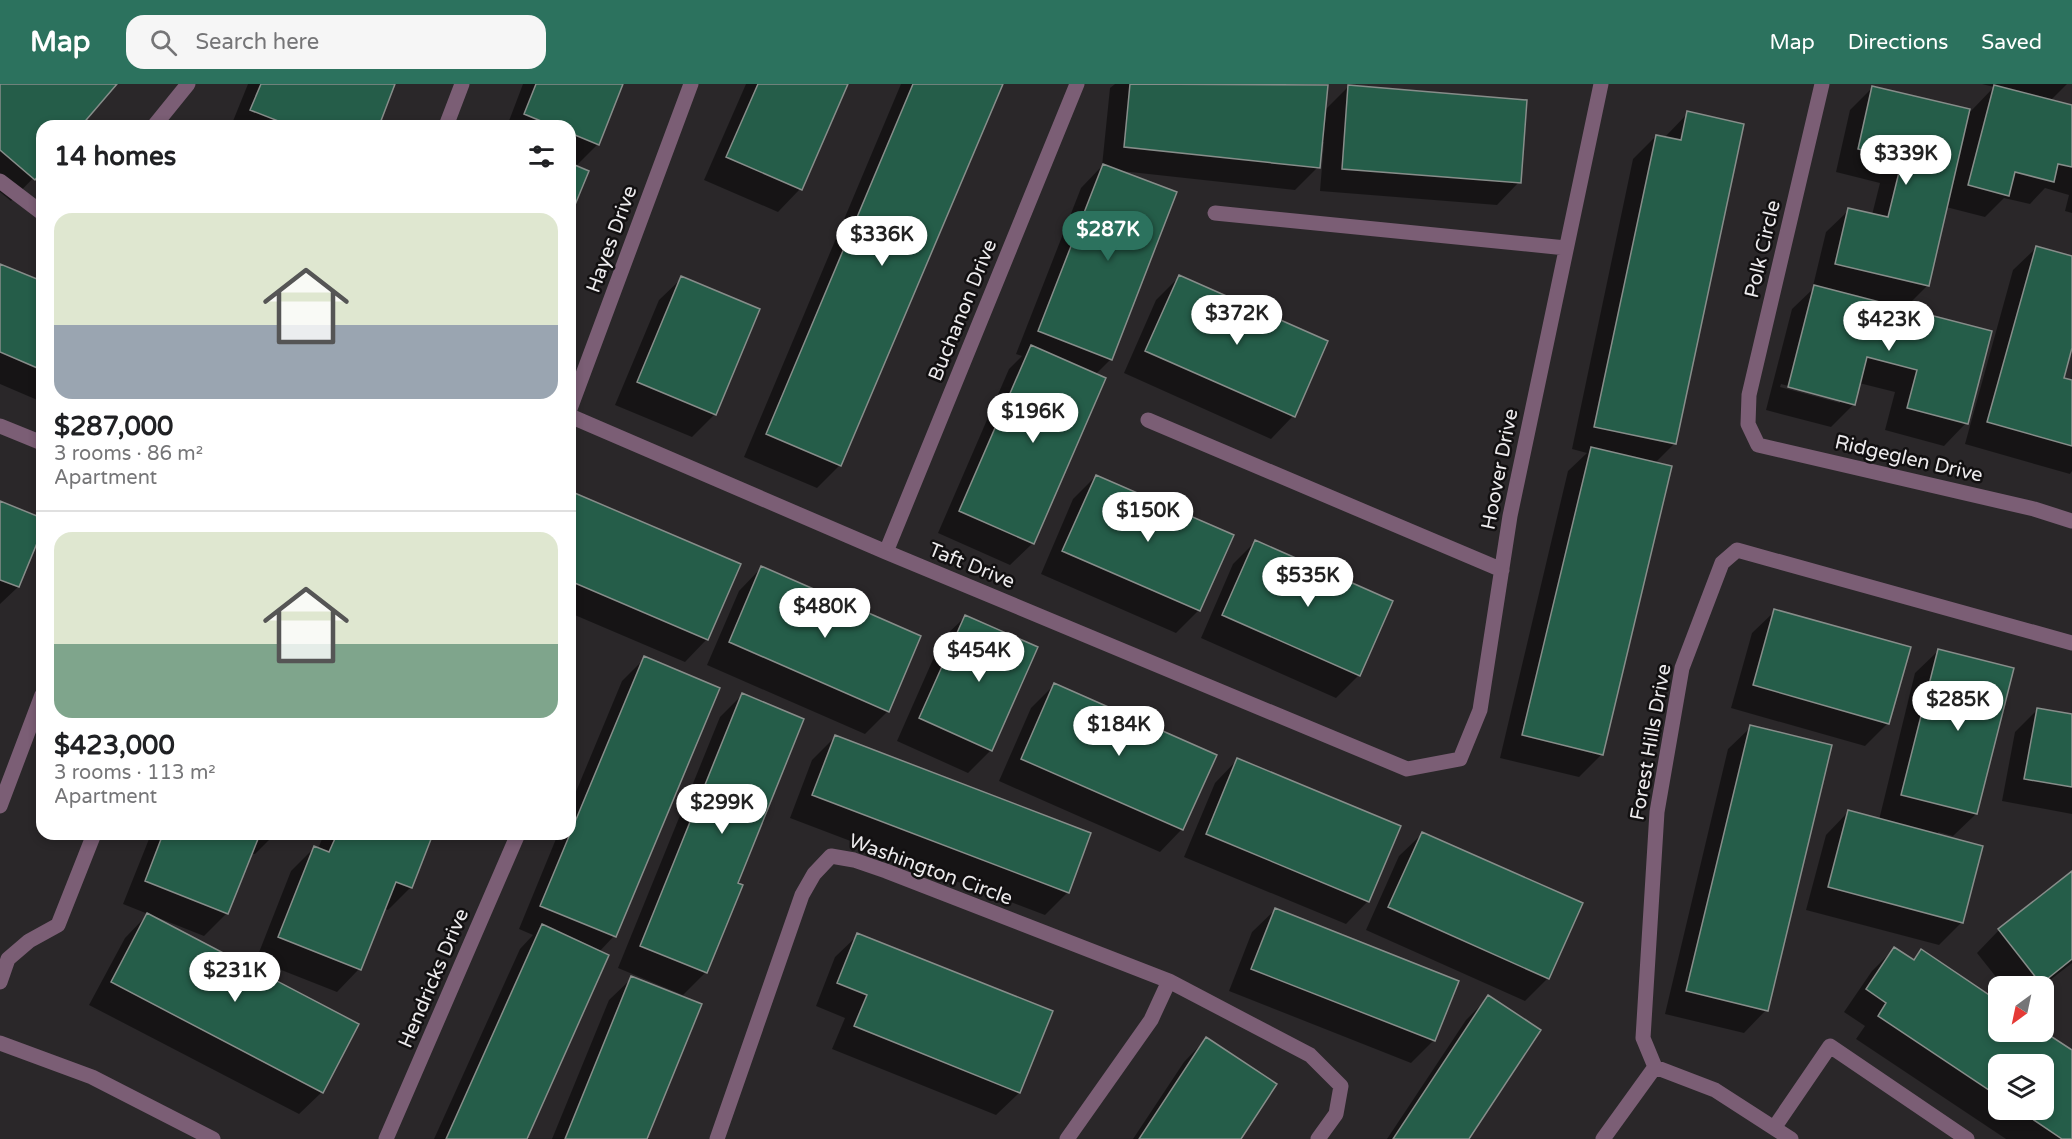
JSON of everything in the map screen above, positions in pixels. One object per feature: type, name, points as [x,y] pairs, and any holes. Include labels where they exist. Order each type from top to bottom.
[{"type":"street","points":[[159,120],[188,84]]},
{"type":"street","points":[[448,120],[462,84]]},
{"type":"street","name":"Hayes Drive","points":[[576,393],[691,84]]},
{"type":"street","name":"Buchanon Drive","points":[[886,552],[1077,84]]},
{"type":"street","name":"Hoover Drive","points":[[1361,748],[1407,769],[1460,759],[1480,710],[1510,516],[1601,84]]},
{"type":"street","name":"Polk Circle","points":[[1748,424],[1749,395],[1822,84]]},
{"type":"street","points":[[0,180],[36,208]]},
{"type":"street","points":[[1215,213],[1566,248]]},
{"type":"street","name":"Taft Drive","points":[[576,419],[886,552],[1361,748]]},
{"type":"street","points":[[1148,420],[1502,570]]},
{"type":"street","name":"Ridgeglen Drive","points":[[1748,424],[1758,445],[2034,509],[2072,521]]},
{"type":"street","points":[[0,426],[36,441]]},
{"type":"street","name":"Forest Hills Drive","points":[[1655,1067],[1643,1038],[1657,812],[1682,668],[1722,563],[1737,550],[2072,643]]},
{"type":"street","points":[[0,806],[36,711]]},
{"type":"street","points":[[0,982],[4,955],[58,925],[92,840]]},
{"type":"street","name":"Hendricks Drive","points":[[387,1139],[515,840]]},
{"type":"street","name":"Washington Circle","points":[[717,1139],[802,895],[814,874],[831,856],[854,860],[886,871],[1169,981],[1310,1055],[1341,1086],[1336,1114],[1318,1139]]},
{"type":"street","points":[[1067,1139],[1151,1020],[1169,981]]},
{"type":"street","points":[[0,1043],[92,1077],[213,1139]]},
{"type":"street","points":[[1774,1128],[1830,1046],[1968,1139]]},
{"type":"street","points":[[1603,1139],[1655,1067],[1715,1090],[1791,1139]]},
{"type":"building","points":[[0,84],[117,84],[86,120],[36,120],[35,180],[0,150]]},
{"type":"building","points":[[261,84],[395,84],[381,120],[276,120],[250,110]]},
{"type":"building","points":[[536,84],[623,84],[599,145],[576,135],[576,120],[538,120],[524,114]]},
{"type":"building","points":[[758,84],[848,84],[802,190],[726,157]]},
{"type":"building","points":[[913,84],[1003,84],[841,466],[766,434]]},
{"type":"building","points":[[1130,84],[1328,85],[1320,168],[1124,147]]},
{"type":"building","points":[[1348,85],[1527,100],[1521,183],[1342,169]]},
{"type":"building","points":[[1994,85],[2072,105],[2072,167],[2058,164],[2054,182],[2015,172],[2009,196],[1968,185]]},
{"type":"building","points":[[1872,86],[1970,109],[1929,286],[1835,264],[1848,208],[1888,217],[1902,160],[1858,149]]},
{"type":"building","points":[[1687,111],[1744,124],[1676,444],[1594,427],[1656,135],[1681,140]]},
{"type":"building","points":[[1103,164],[1177,192],[1112,360],[1038,331]]},
{"type":"building","points":[[576,166],[589,171],[576,202]]},
{"type":"building","points":[[2036,246],[2072,256],[2072,348],[2064,378],[2072,380],[2072,446],[1987,422]]},
{"type":"building","points":[[0,264],[36,279],[36,367],[0,352]]},
{"type":"building","points":[[1179,275],[1328,341],[1295,417],[1145,351]]},
{"type":"building","points":[[681,276],[760,309],[716,415],[637,382]]},
{"type":"building","points":[[1814,285],[1992,331],[1968,424],[1907,408],[1917,370],[1867,357],[1855,405],[1788,387]]},
{"type":"building","points":[[1031,345],[1106,378],[1034,544],[959,511]]},
{"type":"building","points":[[1591,447],[1672,466],[1603,755],[1522,735]]},
{"type":"building","points":[[1096,475],[1234,535],[1200,611],[1062,551]]},
{"type":"building","points":[[576,494],[741,564],[708,640],[576,584]]},
{"type":"building","points":[[0,501],[36,516],[36,546],[19,587],[0,580]]},
{"type":"building","points":[[1255,540],[1393,601],[1360,676],[1222,615]]},
{"type":"building","points":[[761,566],[921,636],[889,712],[729,642]]},
{"type":"building","points":[[1774,609],[1911,647],[1889,724],[1753,685]]},
{"type":"building","points":[[965,615],[1038,647],[992,751],[919,718]]},
{"type":"building","points":[[1938,649],[2014,668],[1977,814],[1901,795]]},
{"type":"building","points":[[644,656],[720,688],[616,937],[540,906],[567,840],[576,840],[576,819]]},
{"type":"building","points":[[1054,683],[1217,755],[1183,830],[1021,759]]},
{"type":"building","points":[[742,693],[804,719],[738,883],[743,885],[707,973],[640,946]]},
{"type":"building","points":[[2037,708],[2072,714],[2072,787],[2024,779]]},
{"type":"building","points":[[1750,725],[1832,745],[1768,1011],[1686,991]]},
{"type":"building","points":[[835,735],[1091,833],[1069,893],[812,795]]},
{"type":"building","points":[[1237,758],[1401,826],[1369,902],[1206,834]]},
{"type":"building","points":[[1848,810],[1983,846],[1963,923],[1828,887]]},
{"type":"building","points":[[1422,832],[1583,903],[1549,979],[1388,907]]},
{"type":"building","points":[[161,840],[258,840],[228,914],[145,881]]},
{"type":"building","points":[[334,840],[431,840],[412,888],[396,882],[361,970],[278,937],[314,846],[329,852]]},
{"type":"building","points":[[2072,871],[2072,959],[2051,976],[2035,976],[1998,929]]},
{"type":"building","points":[[1275,908],[1459,981],[1435,1041],[1251,969]]},
{"type":"building","points":[[147,913],[359,1024],[323,1093],[111,982]]},
{"type":"building","points":[[542,924],[609,955],[527,1139],[446,1139]]},
{"type":"building","points":[[857,933],[1053,1011],[1020,1093],[854,1026],[867,995],[837,983]]},
{"type":"building","points":[[1894,947],[1914,960],[1921,949],[1988,994],[1988,1042],[2054,1042],[2054,1038],[2072,1050],[2072,1139],[2062,1139],[2034,1120],[2054,1120],[2054,1054],[1988,1054],[1988,1089],[1878,1016],[1886,1003],[1866,989]]},
{"type":"building","points":[[631,976],[702,1004],[647,1139],[565,1139]]},
{"type":"building","points":[[1488,995],[1541,1030],[1469,1139],[1393,1139]]},
{"type":"building","points":[[1206,1037],[1277,1084],[1241,1139],[1139,1139]]}]
